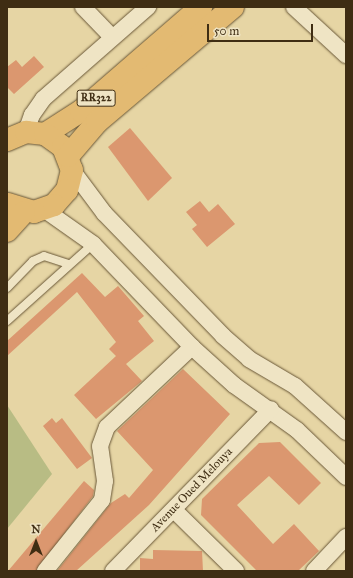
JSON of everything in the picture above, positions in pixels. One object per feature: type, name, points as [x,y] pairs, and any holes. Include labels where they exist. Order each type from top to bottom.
[{"type":"main road","name":"RR322","points":[[20,134],[81,111],[201,7]]},
{"type":"main road","name":"RR322","points":[[45,210],[68,190],[70,163],[97,122],[233,7]]},
{"type":"main road","points":[[20,134],[55,139],[70,163]]},
{"type":"main road","points":[[7,231],[15,208],[45,210]]},
{"type":"street","points":[[83,7],[112,37]]},
{"type":"street","points":[[20,134],[43,99],[148,7]]},
{"type":"street","points":[[294,7],[346,55]]},
{"type":"street","points":[[70,163],[101,210],[223,336],[249,359],[295,386],[346,432]]},
{"type":"street","points":[[45,210],[93,244],[192,347],[234,385],[272,409],[346,477]]},
{"type":"street","points":[[45,571],[102,500],[105,481],[100,446],[107,427],[192,347]]},
{"type":"street","name":"Avenue Oued Melouya","points":[[113,571],[272,409]]},
{"type":"street","points":[[174,510],[236,571]]},
{"type":"street","points":[[314,571],[346,537]]},
{"type":"lane","points":[[7,320],[68,264],[93,244]]},
{"type":"lane","points":[[7,288],[33,261],[44,256],[68,264]]},
{"type":"green space","points":[[7,405],[52,474],[7,529]]},
{"type":"building","points":[[34,56],[44,67],[14,94],[7,87],[7,67],[16,60],[22,67]]},
{"type":"building","points":[[130,128],[172,178],[148,201],[108,147]]},
{"type":"building","points":[[200,201],[209,212],[218,204],[235,224],[207,247],[192,229],[197,225],[186,212]]},
{"type":"building","points":[[82,273],[105,297],[118,286],[144,316],[138,321],[154,341],[126,364],[142,381],[96,419],[74,395],[116,356],[109,349],[116,342],[77,292],[7,356],[7,341]]},
{"type":"building","points":[[183,369],[230,414],[149,505],[76,571],[57,571],[111,503],[125,494],[129,498],[153,470],[117,431]]},
{"type":"building","points":[[52,418],[56,423],[62,418],[92,458],[77,469],[43,426]]},
{"type":"building","points":[[280,442],[321,483],[299,505],[269,476],[237,505],[273,544],[294,524],[319,551],[298,571],[257,571],[201,515],[202,499],[259,443]]},
{"type":"building","points":[[84,481],[94,490],[93,496],[36,571],[8,571]]},
{"type":"building","points":[[153,550],[202,551],[203,571],[140,571],[140,558],[153,559]]}]
